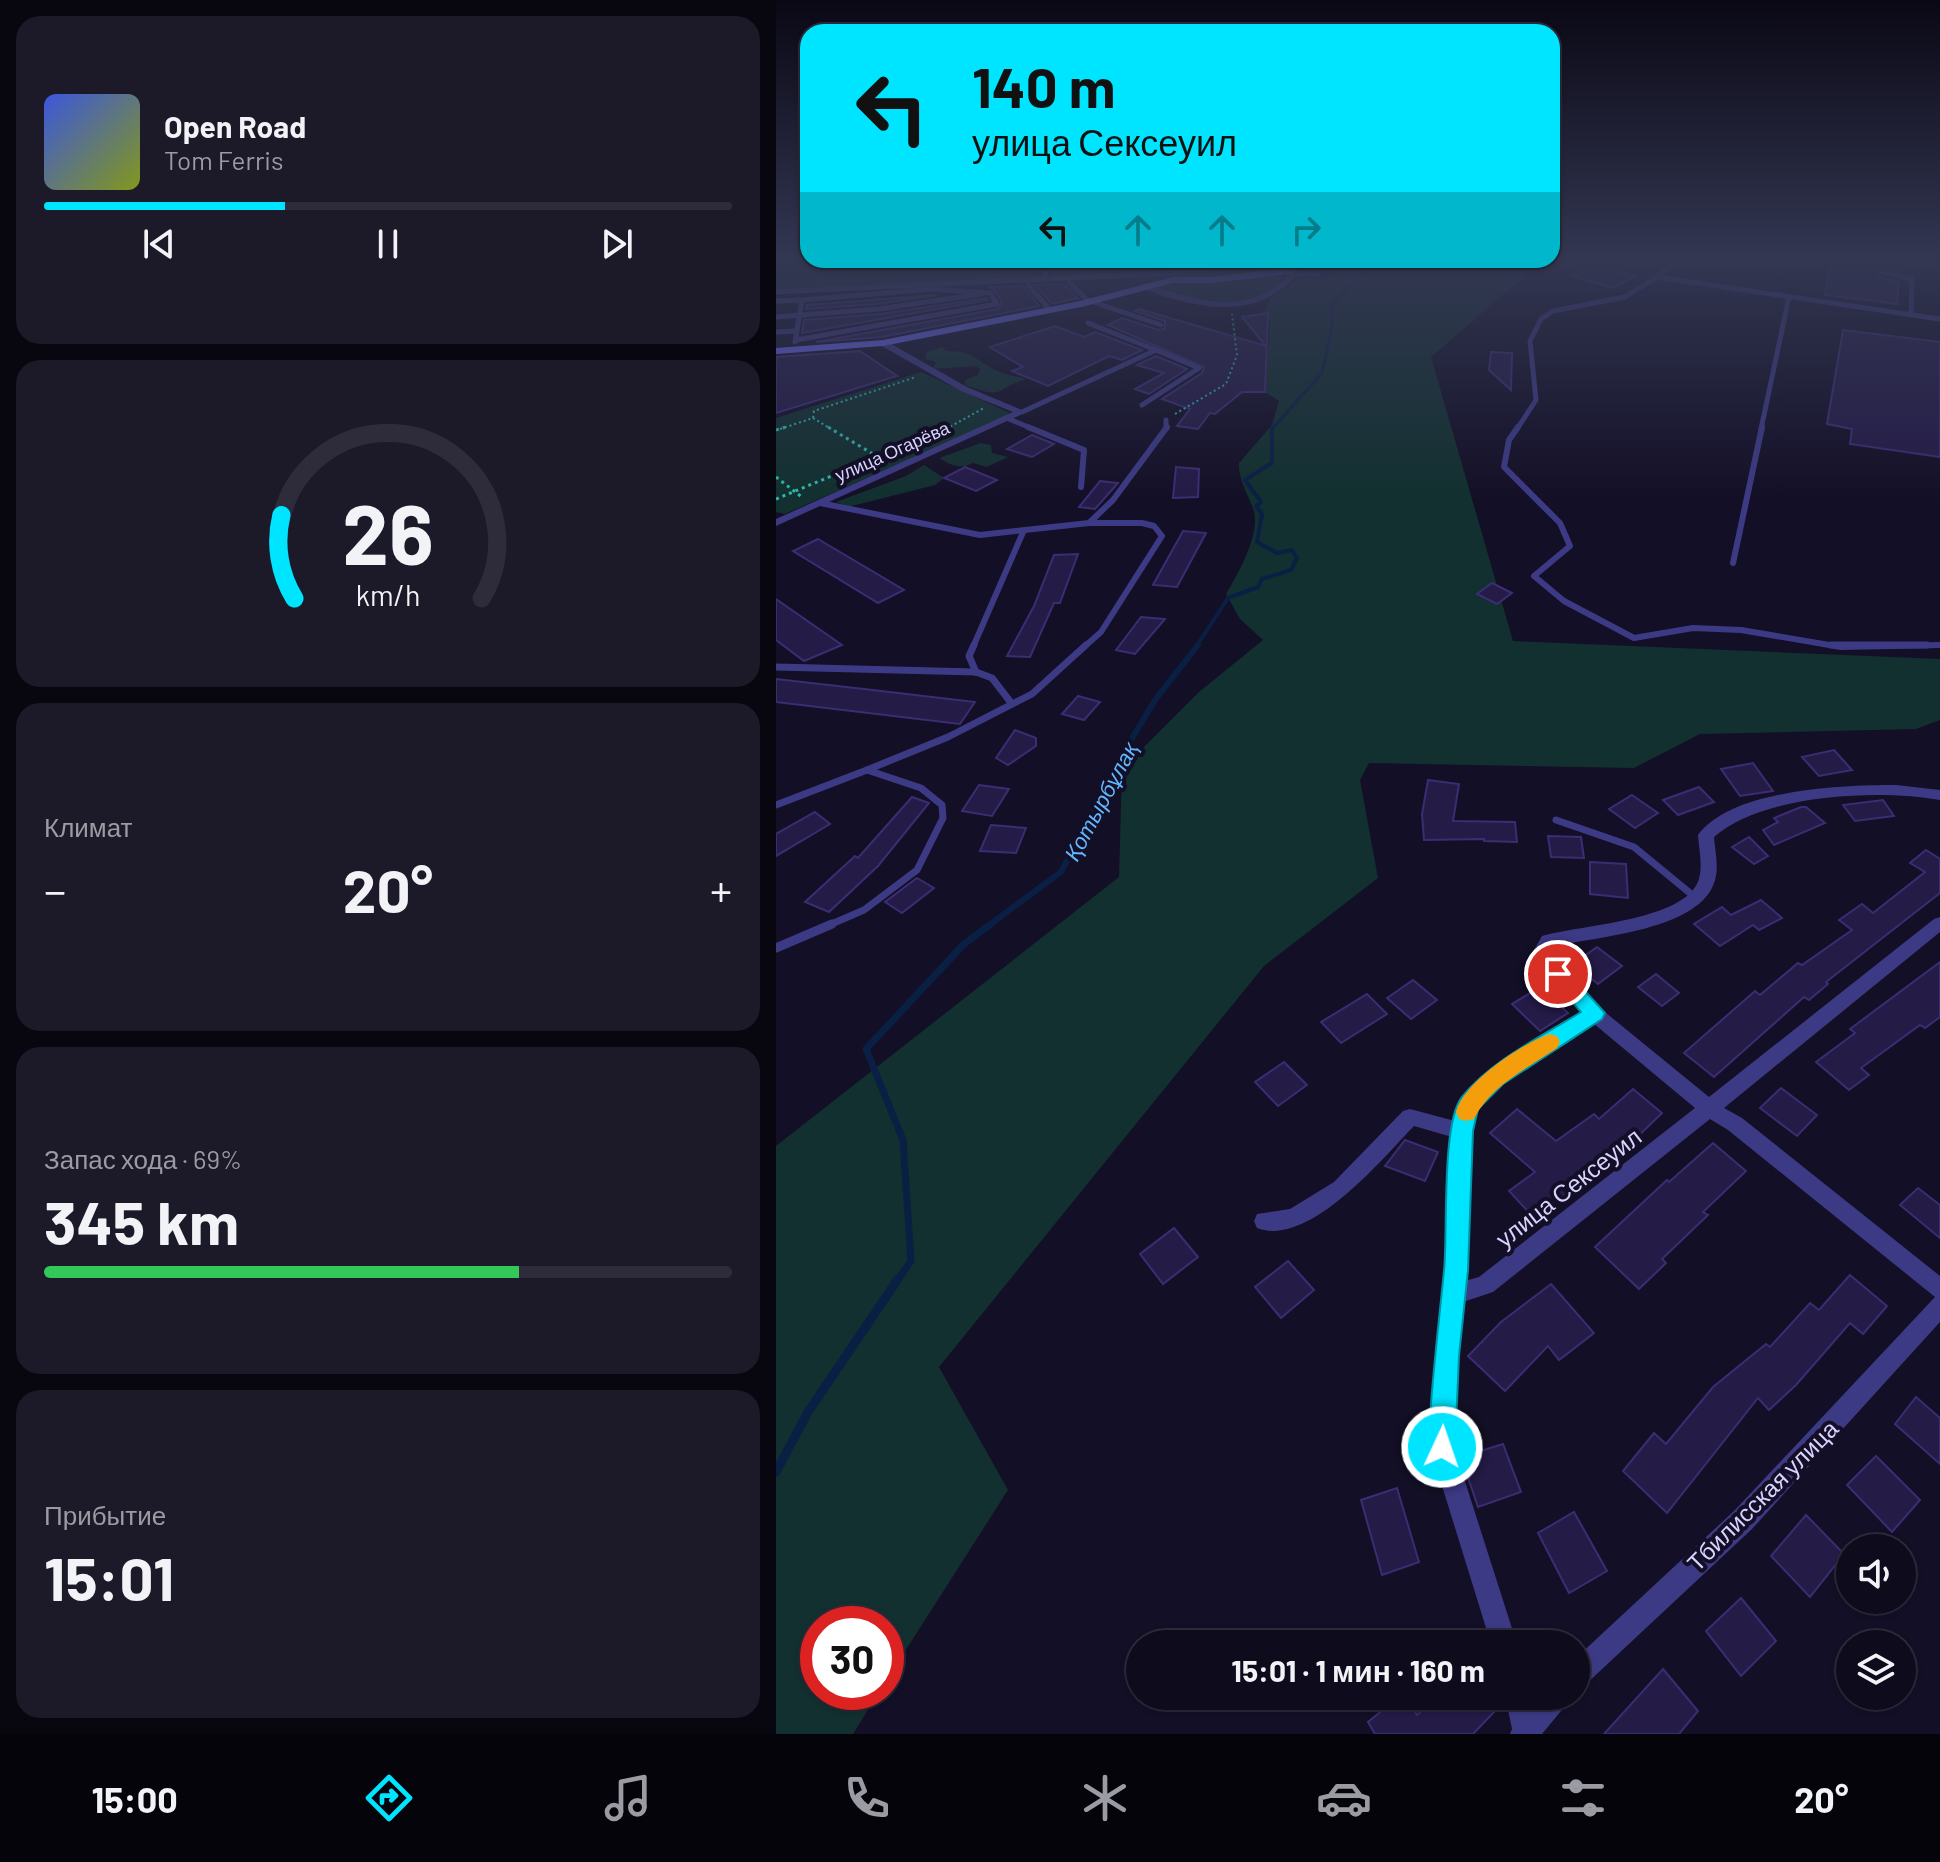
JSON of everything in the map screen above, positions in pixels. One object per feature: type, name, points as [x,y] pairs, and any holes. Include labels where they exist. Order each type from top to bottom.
[{"type":"main road","points":[[776,351],[794,345],[883,343],[909,338]]},
{"type":"street","points":[[883,343],[964,389],[1022,412]]},
{"type":"street","name":"улица Огарёва","points":[[777,522],[814,502],[1022,412]]},
{"type":"street","points":[[1940,795],[1900,789],[1811,797],[1742,811],[1706,835],[1707,884],[1697,898],[1657,920],[1548,941],[1540,955],[1594,1013],[1709,1109],[1735,1124],[1940,1289]]},
{"type":"street","name":"улица Сексеуил","points":[[1453,1295],[1485,1285],[1940,923]]},
{"type":"street","points":[[1500,1630],[1442,1447],[1462,1131],[1468,1105],[1495,1078],[1594,1013]]},
{"type":"street","points":[[1264,1221],[1293,1218],[1341,1188],[1410,1117],[1462,1131]]},
{"type":"street","name":"Тбилисская улица","points":[[1590,1663],[1743,1520],[1940,1306]]},
{"type":"street","points":[[1521,1710],[1526,1733]]},
{"type":"street","points":[[1526,1733],[1545,1710]]},
{"type":"lane","points":[[796,338],[794,345],[829,338]]},
{"type":"lane","points":[[1126,338],[1199,368],[1142,405]]},
{"type":"lane","points":[[1531,338],[1527,354],[1536,400],[1509,440],[1504,467],[1560,523],[1570,546],[1534,576],[1564,601],[1634,638],[1693,628],[1741,630],[1841,647],[1940,645]]},
{"type":"lane","points":[[1733,563],[1780,338]]},
{"type":"lane","points":[[1022,412],[1156,350]]},
{"type":"lane","points":[[1009,419],[1084,450],[1081,487]]},
{"type":"lane","points":[[1089,523],[1113,500],[1168,426],[1166,420]]},
{"type":"lane","points":[[778,800],[867,770],[948,737],[1032,694],[1101,632],[1162,536],[1154,526],[1142,523],[1089,523],[980,535],[814,502]]},
{"type":"lane","points":[[976,672],[969,656],[1024,530]]},
{"type":"lane","points":[[776,667],[976,672],[992,678],[1012,704]]},
{"type":"lane","points":[[776,948],[864,910],[917,870],[943,818],[942,805],[921,788],[867,770]]},
{"type":"lane","points":[[1556,820],[1634,847],[1697,898]]},
{"type":"path","points":[[1166,420],[1226,384],[1237,355],[1235,338]]},
{"type":"path","points":[[813,418],[814,411],[921,376]]},
{"type":"path","points":[[776,499],[948,428],[986,407]]},
{"type":"path","points":[[776,430],[813,418],[878,457]]},
{"type":"path","points":[[776,477],[814,502]]},
{"type":"green space","points":[[1269,338],[1453,338],[1431,357],[1513,641],[1940,659],[1940,720],[1916,729],[1700,734],[1634,768],[1369,763],[1360,780],[1378,878],[1264,966],[939,1367],[1008,1490],[904,1653],[904,1606],[800,1606],[800,1710],[868,1710],[853,1734],[776,1734],[776,1146],[1119,877],[1122,769],[1199,692],[1263,640],[1240,619],[1226,594],[1247,554],[1255,521],[1240,476],[1239,463],[1272,425],[1279,401],[1265,392]]},
{"type":"green space","points":[[942,347],[946,351],[970,355],[1003,373],[1026,379],[994,393],[965,385],[965,380],[978,375],[980,369],[976,366],[933,369],[936,362],[925,359],[927,352]]},
{"type":"green space","points":[[921,372],[1012,414],[785,514],[776,512],[776,418]]},
{"type":"green space","points":[[981,443],[991,445],[992,453],[1008,457],[987,467],[973,463],[956,466],[939,458]]},
{"type":"green space","points":[[924,465],[944,478],[935,485],[848,507],[836,502],[906,476]]},
{"type":"building","points":[[839,338],[870,338],[816,342]]},
{"type":"building","points":[[1018,338],[1110,338],[1142,350],[1122,360],[1109,356],[1048,386],[1012,371],[1023,367],[990,347]]},
{"type":"building","points":[[1138,338],[1238,338],[1266,346],[1259,338],[1267,338],[1265,392],[1242,392],[1215,414],[1210,413],[1198,429],[1177,426],[1190,409],[1162,399],[1202,373],[1204,367]]},
{"type":"building","points":[[1842,338],[1907,338],[1940,342],[1940,457],[1850,444],[1852,429],[1827,424]]},
{"type":"building","points":[[860,351],[897,376],[776,413],[776,357]]},
{"type":"building","points":[[1491,352],[1512,353],[1511,390],[1489,370]]},
{"type":"building","points":[[1156,356],[1187,369],[1149,394],[1135,389],[1164,373],[1137,365]]},
{"type":"building","points":[[1032,435],[1054,444],[1032,457],[1007,449]]},
{"type":"building","points":[[965,467],[997,480],[976,491],[944,478]]},
{"type":"building","points":[[1176,467],[1199,469],[1198,497],[1173,498]]},
{"type":"building","points":[[1100,481],[1118,483],[1095,509],[1079,507]]},
{"type":"building","points":[[1183,531],[1206,533],[1177,587],[1153,585]]},
{"type":"building","points":[[818,539],[904,590],[878,603],[793,551]]},
{"type":"building","points":[[1078,554],[1060,603],[1054,603],[1030,657],[1007,656],[1034,606],[1054,555]]},
{"type":"building","points":[[1492,583],[1512,593],[1497,604],[1477,594]]},
{"type":"building","points":[[776,599],[842,645],[804,661],[776,640]]},
{"type":"building","points":[[1141,617],[1165,619],[1135,654],[1116,650]]},
{"type":"building","points":[[776,679],[975,702],[960,724],[776,702]]},
{"type":"building","points":[[1078,696],[1100,702],[1084,720],[1062,714]]},
{"type":"building","points":[[1015,730],[1036,738],[1036,746],[1008,765],[996,758]]},
{"type":"building","points":[[1834,750],[1852,770],[1819,776],[1802,757]]},
{"type":"building","points":[[1753,763],[1773,791],[1740,796],[1721,769]]},
{"type":"building","points":[[1428,780],[1459,784],[1453,821],[1515,822],[1517,842],[1424,840],[1422,814]]},
{"type":"building","points":[[979,785],[1009,789],[992,816],[962,811]]},
{"type":"building","points":[[1699,787],[1714,802],[1678,815],[1663,800]]},
{"type":"building","points":[[1632,795],[1658,813],[1635,828],[1609,809]]},
{"type":"building","points":[[912,797],[929,803],[878,866],[829,912],[805,902],[855,856],[858,858]]},
{"type":"building","points":[[1883,800],[1894,816],[1855,821],[1843,805]]},
{"type":"building","points":[[1806,807],[1825,823],[1774,845],[1763,830],[1778,822],[1774,818]]},
{"type":"building","points":[[815,812],[830,824],[776,856],[776,834]]},
{"type":"building","points":[[991,825],[1026,828],[1016,853],[980,851]]},
{"type":"building","points":[[1548,836],[1581,837],[1584,858],[1551,857]]},
{"type":"building","points":[[1749,837],[1768,856],[1754,864],[1732,847]]},
{"type":"building","points":[[1926,850],[1940,859],[1940,893],[1826,982],[1828,984],[1809,1000],[1804,997],[1714,1077],[1684,1053],[1755,991],[1760,995],[1798,963],[1802,965],[1852,930],[1839,920],[1862,904],[1873,913],[1925,872],[1910,863]]},
{"type":"building","points":[[1590,862],[1626,864],[1628,898],[1590,894]]},
{"type":"building","points":[[917,878],[934,888],[902,913],[885,902]]},
{"type":"building","points":[[1761,900],[1782,918],[1759,930],[1753,925],[1720,946],[1694,924],[1722,907],[1731,915]]},
{"type":"building","points":[[1597,947],[1622,966],[1598,984],[1573,964]]},
{"type":"building","points":[[1940,962],[1940,1017],[1925,1028],[1920,1025],[1861,1068],[1869,1075],[1849,1090],[1816,1062],[1855,1033],[1850,1029]]},
{"type":"building","points":[[1656,974],[1679,993],[1662,1006],[1638,987]]},
{"type":"building","points":[[1413,980],[1437,1000],[1411,1019],[1387,998]]},
{"type":"building","points":[[1540,987],[1568,1013],[1540,1031],[1512,1004]]},
{"type":"building","points":[[1367,994],[1387,1014],[1341,1043],[1321,1022]]},
{"type":"building","points":[[1284,1062],[1307,1085],[1278,1106],[1255,1082]]},
{"type":"building","points":[[1781,1088],[1817,1115],[1797,1136],[1760,1108]]},
{"type":"building","points":[[1633,1089],[1662,1113],[1627,1147],[1534,1218],[1509,1191],[1535,1172],[1490,1133],[1517,1109],[1556,1141],[1594,1114],[1599,1119]]},
{"type":"building","points":[[1405,1140],[1438,1152],[1425,1181],[1385,1166]]},
{"type":"building","points":[[1713,1143],[1746,1171],[1703,1212],[1708,1215],[1662,1259],[1666,1263],[1639,1289],[1595,1247],[1667,1180],[1669,1182]]},
{"type":"building","points":[[1918,1188],[1940,1205],[1940,1238],[1900,1205]]},
{"type":"building","points":[[1174,1228],[1198,1257],[1163,1284],[1140,1254]]},
{"type":"building","points":[[1288,1261],[1314,1290],[1281,1318],[1255,1287]]},
{"type":"building","points":[[1850,1275],[1887,1306],[1863,1334],[1850,1323],[1796,1385],[1769,1410],[1758,1398],[1667,1513],[1623,1471],[1654,1433],[1666,1444],[1713,1387],[1766,1344],[1770,1347],[1810,1303],[1819,1310]]},
{"type":"building","points":[[1551,1284],[1594,1333],[1559,1360],[1548,1346],[1505,1391],[1468,1356],[1501,1322]]},
{"type":"building","points":[[1916,1397],[1940,1418],[1940,1464],[1895,1424]]},
{"type":"building","points":[[1503,1444],[1521,1492],[1478,1507],[1461,1457]]},
{"type":"building","points":[[1876,1456],[1920,1500],[1892,1532],[1847,1485]]},
{"type":"building","points":[[1397,1488],[1419,1562],[1382,1575],[1361,1500]]},
{"type":"building","points":[[1574,1512],[1607,1571],[1569,1593],[1538,1533]]},
{"type":"building","points":[[1806,1515],[1836,1546],[1836,1564],[1810,1597],[1771,1556]]},
{"type":"building","points":[[1741,1598],[1776,1641],[1741,1676],[1706,1631]]},
{"type":"building","points":[[1663,1669],[1698,1711],[1679,1734],[1604,1734]]},
{"type":"building","points":[[1383,1710],[1414,1710],[1417,1715],[1422,1710],[1496,1710],[1473,1734],[1375,1734],[1368,1722]]},
{"type":"waterway","name":"Қотырбұлақ","points":[[1272,429],[1322,373],[1330,338]]},
{"type":"waterway","name":"Қотырбұлақ","points":[[1196,647],[1228,598],[1258,587],[1262,579],[1291,570],[1297,558],[1292,550],[1277,553],[1257,542],[1262,514],[1256,506],[1261,502],[1245,480],[1272,463],[1272,429]]},
{"type":"waterway","name":"Қотырбұлақ","points":[[988,926],[1061,872],[1122,755],[1155,700],[1198,645]]},
{"type":"waterway","name":"Қотырбұлақ","points":[[897,1281],[911,1261],[903,1140],[866,1049],[964,944],[991,924]]},
{"type":"waterway","name":"Қотырбұлақ","points":[[776,1472],[808,1412],[898,1279]]},
{"type":"slow traffic","points":[[1466,1112],[1468,1105],[1495,1078],[1550,1042]]},
{"type":"route","points":[[1442,1447],[1446,1356],[1456,1270],[1462,1131],[1468,1105],[1495,1078],[1594,1013],[1558,974]]}]
